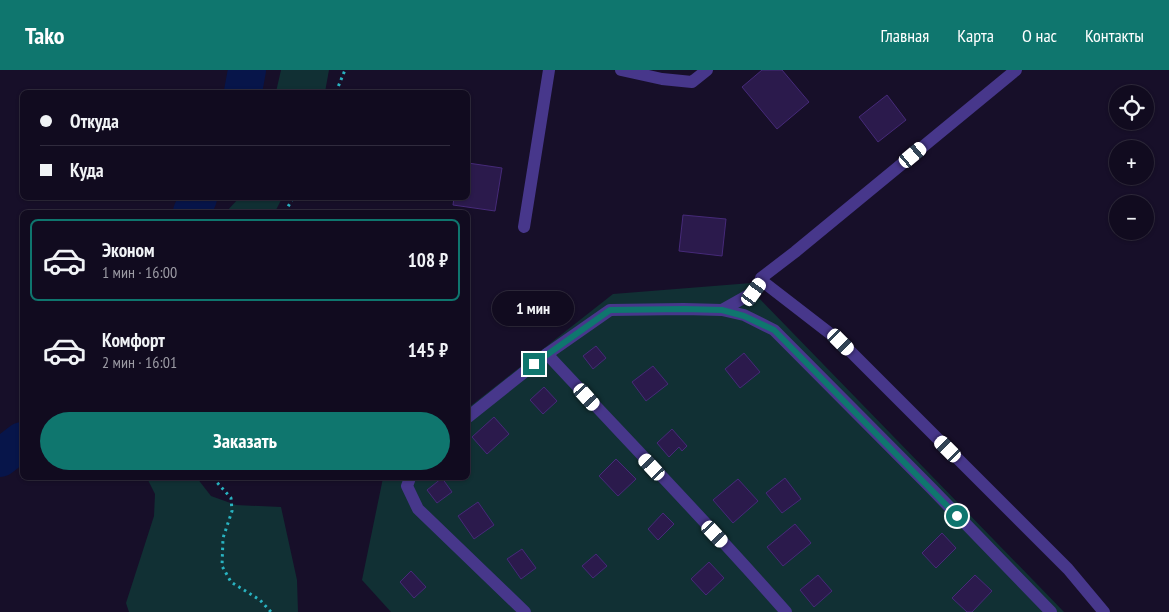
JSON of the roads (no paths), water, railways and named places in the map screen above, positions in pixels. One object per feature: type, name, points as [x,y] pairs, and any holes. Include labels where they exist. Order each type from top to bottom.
[{"type":"street","points":[[524,227],[549,70]]},
{"type":"street","points":[[621,70],[662,79],[692,82],[707,70]]},
{"type":"street","points":[[722,310],[754,292],[762,281],[761,278],[1016,70]]},
{"type":"street","points":[[762,281],[841,342],[1068,569],[1104,612]]},
{"type":"street","points":[[470,415],[548,354],[610,310],[722,310],[744,316],[774,330],[1051,612]]},
{"type":"street","points":[[548,354],[741,561],[786,612]]},
{"type":"street","points":[[409,480],[407,486],[418,509],[525,612]]},
{"type":"waterway","points":[[243,90],[247,70]]},
{"type":"waterway","points":[[193,210],[197,200]]},
{"type":"waterway","points":[[0,458],[20,443]]}]
